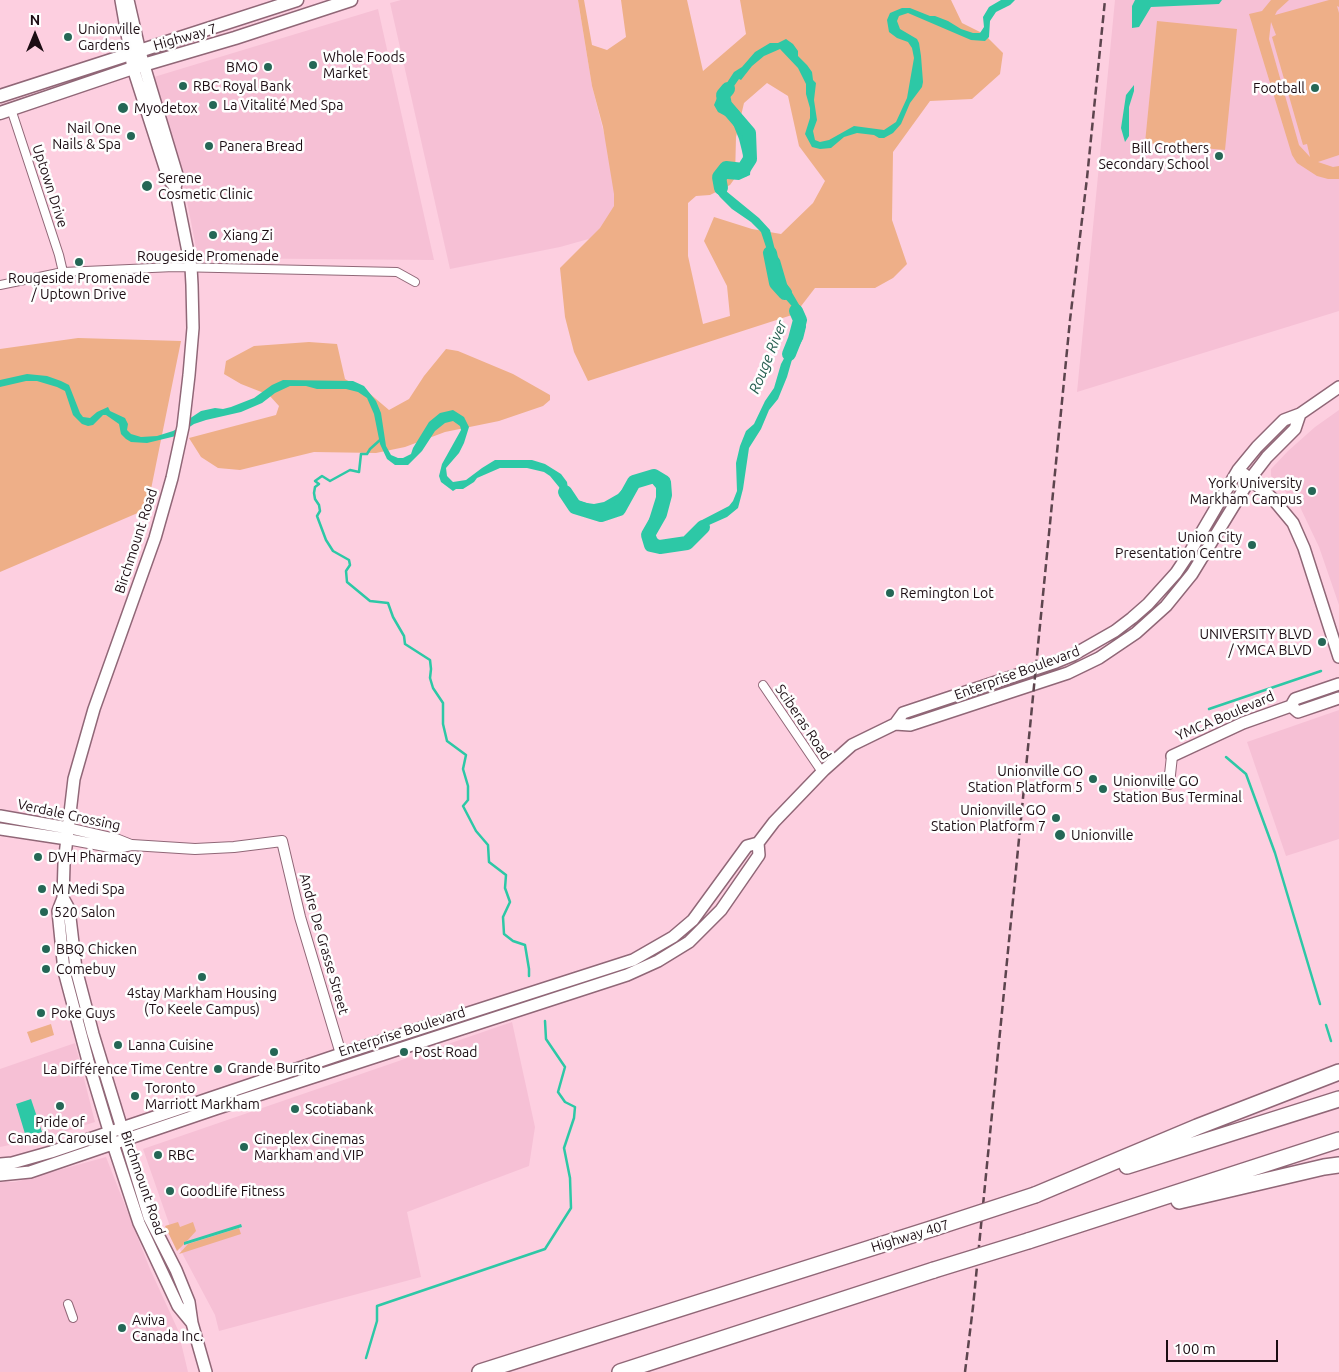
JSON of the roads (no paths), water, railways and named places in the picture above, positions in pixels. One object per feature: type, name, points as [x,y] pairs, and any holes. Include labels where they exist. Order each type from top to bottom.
[{"type":"highway","points":[[1035,1195],[1339,1072]]},
{"type":"highway","name":"Highway 407","points":[[480,1372],[1339,1099]]},
{"type":"highway","points":[[620,1372],[1339,1140]]},
{"type":"highway","points":[[1028,1241],[1201,1196],[1339,1165]]},
{"type":"main road","points":[[121,0],[134,54]]},
{"type":"main road","points":[[128,0],[134,54]]},
{"type":"main road","name":"Highway 7","points":[[1,94],[134,54],[297,0]]},
{"type":"main road","name":"Highway 7","points":[[6,111],[139,66],[236,38],[351,0]]},
{"type":"main road","name":"Birchmount Road","points":[[134,54],[139,66],[169,180],[176,187],[190,267],[193,306],[191,349],[183,427],[172,478],[155,538],[94,709],[74,779],[67,834],[63,898],[58,911],[64,971],[111,1138],[139,1223],[178,1306],[192,1323]]},
{"type":"main road","name":"Enterprise Boulevard","points":[[124,1134],[341,1054],[633,960],[673,938],[693,920],[748,846],[758,843],[774,822],[822,772],[852,745],[895,724],[903,713],[1056,662],[1088,647],[1114,632],[1148,604],[1176,573],[1238,470],[1257,448],[1284,420],[1300,414],[1339,387]]},
{"type":"main road","name":"Enterprise Boulevard","points":[[895,724],[910,725],[1068,673],[1119,646],[1152,619],[1179,591],[1196,569],[1250,479],[1267,457],[1295,429],[1300,414]]},
{"type":"main road","points":[[1238,470],[1286,513],[1299,534],[1339,656]]},
{"type":"main road","name":"YMCA Boulevard","points":[[1172,756],[1243,723],[1291,706],[1295,698],[1339,684]]},
{"type":"main road","name":"YMCA Boulevard","points":[[1291,706],[1298,712],[1339,698]]},
{"type":"main road","name":"Verdale Crossing","points":[[0,816],[67,834]]},
{"type":"main road","name":"Verdale Crossing","points":[[0,828],[67,834]]},
{"type":"main road","name":"Enterprise Boulevard","points":[[0,1164],[12,1163],[111,1138],[346,1066],[628,975],[658,961],[689,942],[721,910],[759,855],[758,843]]},
{"type":"main road","name":"Birchmount Road","points":[[63,898],[69,909],[76,969],[88,1018],[149,1217],[176,1270],[189,1302],[192,1323],[206,1372]]},
{"type":"main road","name":"Enterprise Boulevard","points":[[0,1175],[30,1172],[111,1138]]},
{"type":"street","name":"Uptown Drive","points":[[6,111],[60,255],[63,272]]},
{"type":"street","name":"Rougeside Promenade","points":[[0,285],[63,272],[190,267],[397,272],[415,282]]},
{"type":"street","name":"Sciberas Road","points":[[763,685],[822,772]]},
{"type":"street","points":[[1169,784],[1172,756]]},
{"type":"street","name":"Verdale Crossing","points":[[67,834],[116,839],[132,845],[195,849],[234,847],[282,841]]},
{"type":"street","name":"Andre De Grasse Street","points":[[282,841],[300,918],[341,1054]]},
{"type":"street","points":[[341,1054],[346,1066]]},
{"type":"street","points":[[68,1304],[73,1318]]},
{"type":"waterway","name":"Rouge River","points":[[721,188],[719,177],[726,168],[743,170],[750,159],[749,133],[725,105],[723,95],[728,89]]},
{"type":"waterway","name":"Rouge River","points":[[770,253],[776,283],[785,293]]},
{"type":"waterway","name":"Rouge River","points":[[789,354],[800,320],[796,311]]},
{"type":"waterway","points":[[382,441],[380,440],[367,454],[361,454],[359,472],[350,470],[330,481],[322,476],[315,481],[319,484],[315,487],[314,493],[320,511],[317,516],[326,540],[333,551],[349,560],[350,565],[346,571],[347,582],[370,601],[388,603],[393,617],[404,636],[405,644],[430,660],[430,678],[433,688],[443,703],[443,724],[447,741],[466,755],[463,769],[468,786],[468,800],[463,806],[476,831],[488,845],[489,862],[506,875],[505,888],[510,902],[503,917],[504,934],[513,941],[525,945],[529,976]]},
{"type":"waterway","name":"Rouge River","points":[[565,492],[575,507],[601,515],[619,509],[634,482],[654,476],[664,482],[665,495],[660,514],[648,535],[651,545],[660,547],[687,543],[703,527]]},
{"type":"waterway","points":[[1209,709],[1321,671]]},
{"type":"waterway","points":[[1226,757],[1246,774],[1275,853],[1320,1004]]},
{"type":"waterway","points":[[366,1358],[377,1321],[377,1306],[545,1249],[571,1208],[570,1178],[564,1148],[574,1118],[575,1107],[565,1102],[558,1092],[565,1067],[546,1039],[545,1021]]},
{"type":"waterway","points":[[1326,1025],[1331,1041]]},
{"type":"railway","points":[[965,1372],[973,1307],[1070,320],[1105,0]]},
{"type":"place","name":"Unionville Gardens","points":[[68,37]]},
{"type":"place","name":"Whole Foods Market","points":[[313,65]]},
{"type":"place","name":"BMO","points":[[268,67]]},
{"type":"place","name":"RBC Royal Bank","points":[[183,86]]},
{"type":"place","name":"Football","points":[[1315,88]]},
{"type":"place","name":"La Vitalité Med Spa","points":[[213,105]]},
{"type":"place","name":"Myodetox","points":[[123,108]]},
{"type":"place","name":"Nail One Nails & Spa","points":[[131,136]]},
{"type":"place","name":"Panera Bread","points":[[209,146]]},
{"type":"place","name":"Bill Crothers Secondary School","points":[[1219,156]]},
{"type":"place","name":"Serene Cosmetic Clinic","points":[[147,186]]},
{"type":"place","name":"Xiang Zi","points":[[213,235]]},
{"type":"place","name":"Rougeside Promenade / Uptown Drive","points":[[79,262]]},
{"type":"place","name":"York University Markham Campus","points":[[1312,491]]},
{"type":"place","name":"Union City Presentation Centre","points":[[1252,545]]},
{"type":"place","name":"Remington Lot","points":[[890,593]]},
{"type":"place","name":"UNIVERSITY BLVD / YMCA BLVD","points":[[1322,642]]},
{"type":"place","name":"Unionville GO Station Platform 5","points":[[1093,779]]},
{"type":"place","name":"Unionville GO Station Bus Terminal","points":[[1103,789]]},
{"type":"place","name":"Unionville GO Station Platform 7","points":[[1056,818]]},
{"type":"place","name":"Unionville","points":[[1060,835]]},
{"type":"place","name":"DVH Pharmacy","points":[[38,857]]},
{"type":"place","name":"M Medi Spa","points":[[42,889]]},
{"type":"place","name":"520 Salon","points":[[44,912]]},
{"type":"place","name":"BBQ Chicken","points":[[46,949]]},
{"type":"place","name":"Comebuy","points":[[46,969]]},
{"type":"place","name":"4stay Markham Housing (To Keele Campus)","points":[[202,977]]},
{"type":"place","name":"Poke Guys","points":[[41,1013]]},
{"type":"place","name":"Lanna Cuisine","points":[[118,1045]]},
{"type":"place","name":"Grande Burrito","points":[[274,1052]]},
{"type":"place","name":"Post Road","points":[[404,1052]]},
{"type":"place","name":"La Différence Time Centre","points":[[218,1069]]},
{"type":"place","name":"Toronto Marriott Markham","points":[[135,1096]]},
{"type":"place","name":"Pride of Canada Carousel","points":[[60,1106]]},
{"type":"place","name":"Scotiabank","points":[[295,1109]]},
{"type":"place","name":"Cineplex Cinemas Markham and VIP","points":[[244,1147]]},
{"type":"place","name":"RBC","points":[[158,1155]]},
{"type":"place","name":"GoodLife Fitness","points":[[170,1191]]},
{"type":"place","name":"Aviva Canada Inc.","points":[[122,1328]]}]
